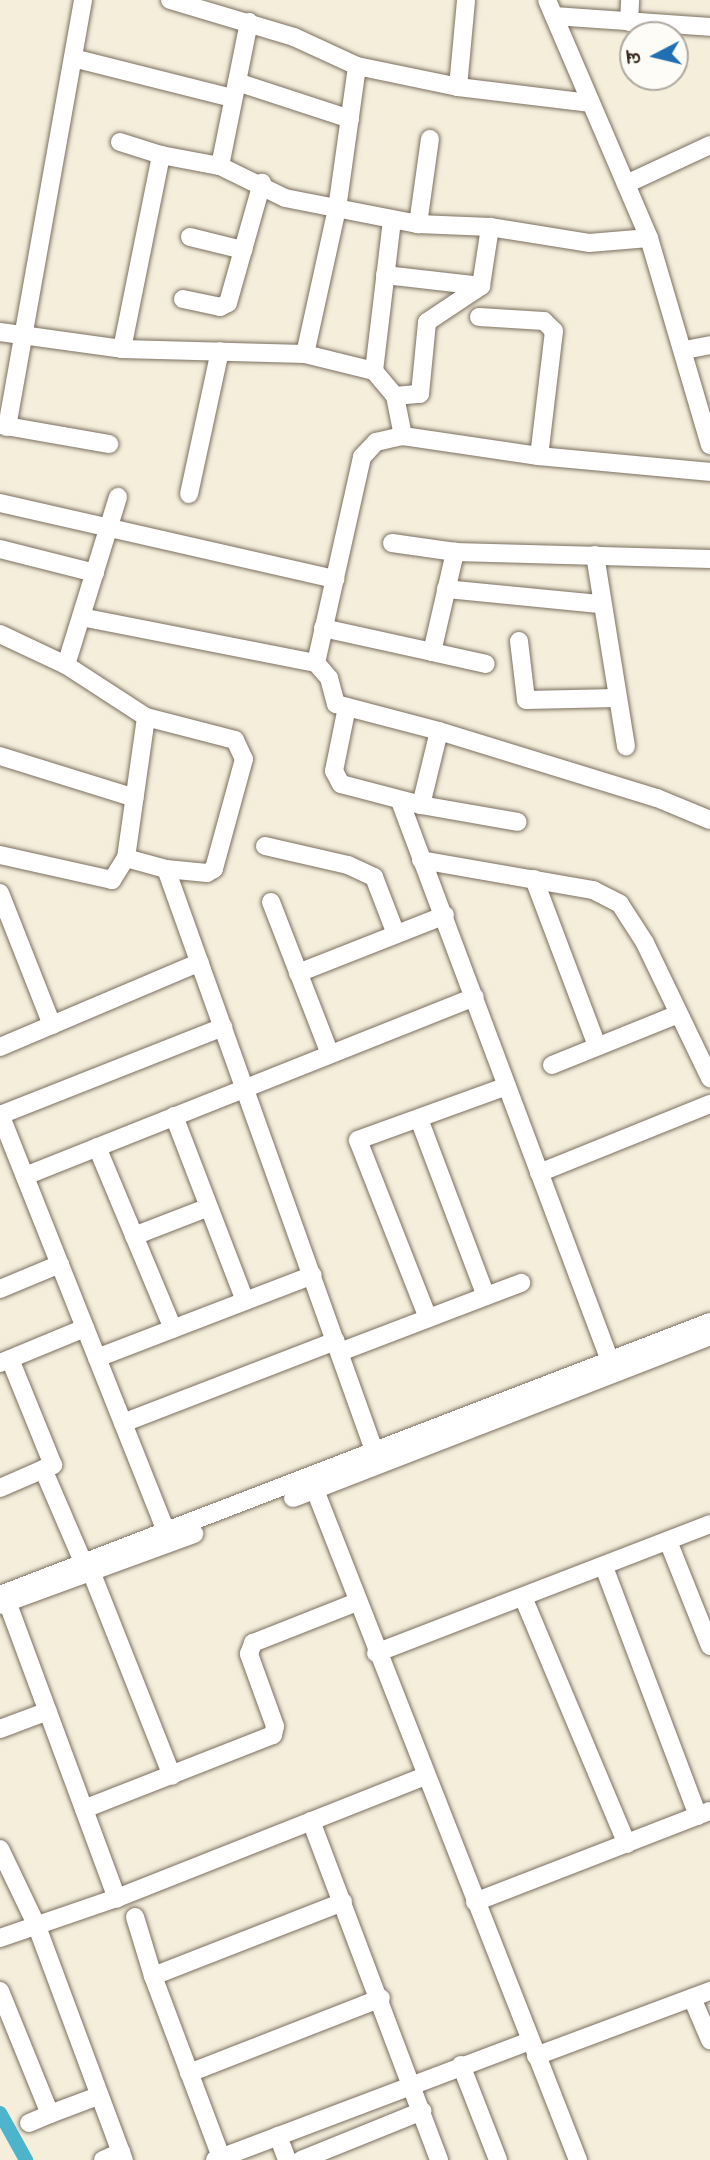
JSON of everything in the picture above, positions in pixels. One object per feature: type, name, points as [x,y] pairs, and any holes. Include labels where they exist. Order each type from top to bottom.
[{"type":"street","points":[[83,0],[24,335],[4,426],[109,443]]},
{"type":"street","points":[[170,0],[249,22],[357,66],[458,87],[591,103]]},
{"type":"street","points":[[458,87],[466,0]]},
{"type":"street","points":[[629,21],[630,0]]},
{"type":"street","points":[[550,8],[623,21]]},
{"type":"street","points":[[550,8],[649,238],[685,350],[710,445]]},
{"type":"street","points":[[220,166],[249,22]]},
{"type":"street","points":[[689,26],[710,27]]},
{"type":"street","points":[[73,58],[234,90],[350,119]]},
{"type":"street","points":[[305,354],[337,209],[357,66]]},
{"type":"street","points":[[418,224],[430,139]]},
{"type":"street","points":[[120,142],[161,155],[220,166],[262,183],[285,198],[392,220],[418,224],[490,227],[589,243],[649,238]]},
{"type":"street","points":[[626,184],[710,145]]},
{"type":"street","points":[[122,349],[161,155]]},
{"type":"street","points":[[183,299],[225,306],[262,183]]},
{"type":"street","points":[[374,371],[392,220]]},
{"type":"street","points":[[395,396],[420,394],[427,322],[481,286],[490,227]]},
{"type":"street","points":[[191,237],[243,250]]},
{"type":"street","points":[[385,275],[481,286]]},
{"type":"street","points":[[479,317],[544,321],[554,331],[539,456]]},
{"type":"street","points":[[0,332],[122,349],[305,354],[374,371],[395,396],[403,436]]},
{"type":"street","points":[[685,350],[710,345]]},
{"type":"street","points":[[189,494],[220,351]]},
{"type":"street","points":[[316,663],[362,457],[376,442],[403,436],[539,456],[710,472]]},
{"type":"street","points":[[66,665],[118,497]]},
{"type":"street","points":[[0,503],[108,531],[335,579]]},
{"type":"street","points":[[393,543],[455,552],[710,559]]},
{"type":"street","points":[[0,549],[95,573]]},
{"type":"street","points":[[432,652],[455,552]]},
{"type":"street","points":[[595,555],[600,604],[626,747]]},
{"type":"street","points":[[446,589],[600,604]]},
{"type":"street","points":[[82,617],[316,663],[329,678],[332,700],[347,707],[439,731],[657,798],[710,820]]},
{"type":"street","points":[[323,628],[486,664]]},
{"type":"street","points":[[0,634],[66,665],[146,717],[235,740],[244,759],[214,869],[207,873],[166,869],[126,858]]},
{"type":"street","points":[[519,641],[526,700],[617,698]]},
{"type":"street","points":[[347,707],[336,779],[400,801],[518,822]]},
{"type":"street","points":[[0,855],[112,880],[126,858],[146,717]]},
{"type":"street","points":[[421,805],[439,731]]},
{"type":"street","points":[[0,757],[135,798]]},
{"type":"street","points":[[400,801],[421,860],[445,915],[610,1361]]},
{"type":"street","points":[[265,846],[348,865],[374,877],[396,934]]},
{"type":"street","points":[[421,860],[593,890],[620,904],[632,918],[710,1078]]},
{"type":"street","points":[[166,869],[375,1453]]},
{"type":"street","points":[[534,879],[597,1046]]},
{"type":"street","points":[[0,893],[52,1025]]},
{"type":"street","points":[[271,902],[330,1054]]},
{"type":"street","points":[[298,973],[445,915]]},
{"type":"street","points":[[0,1047],[200,962]]},
{"type":"street","points":[[25,1176],[475,997]]},
{"type":"street","points":[[552,1065],[678,1014]]},
{"type":"street","points":[[166,1532],[0,1114],[223,1027]]},
{"type":"street","points":[[428,1318],[358,1140],[507,1086]]},
{"type":"street","points":[[539,1173],[710,1104]]},
{"type":"street","points":[[174,1116],[245,1301]]},
{"type":"street","points":[[419,1119],[486,1296]]},
{"type":"street","points":[[97,1147],[173,1329]]},
{"type":"street","points":[[134,1236],[209,1207]]},
{"type":"street","points":[[0,1289],[60,1265]]},
{"type":"street","points":[[97,1358],[313,1275]]},
{"type":"street","points":[[123,1423],[338,1346],[428,1318],[521,1283]]},
{"type":"street","points":[[117,1898],[48,1711],[3,1602],[166,1532],[710,1322]]},
{"type":"street","points":[[0,1488],[53,1465],[5,1361],[85,1328]]},
{"type":"street","points":[[87,1568],[315,1490],[710,1336]]},
{"type":"street","points":[[43,1469],[87,1568],[172,1776]]},
{"type":"street","points":[[315,1490],[376,1653],[578,2160]]},
{"type":"street","points":[[376,1653],[710,1524]]},
{"type":"street","points":[[668,1541],[710,1646]]},
{"type":"street","points":[[475,1902],[704,1814],[604,1567]]},
{"type":"street","points":[[523,1597],[627,1844]]},
{"type":"street","points":[[84,1809],[172,1776],[275,1732],[249,1654],[253,1643],[357,1602]]},
{"type":"street","points":[[0,1729],[48,1711]]},
{"type":"street","points":[[0,1938],[117,1898],[425,1776]]},
{"type":"street","points":[[311,1821],[414,2084],[439,2160]]},
{"type":"street","points":[[0,1849],[36,1924],[122,2156],[103,2160]]},
{"type":"street","points":[[153,1976],[343,1902]]},
{"type":"street","points":[[135,1917],[153,1976],[218,2159],[461,2065],[533,2048],[710,1991]]},
{"type":"street","points":[[0,1991],[50,2114]]},
{"type":"street","points":[[692,1997],[710,2040]]},
{"type":"street","points":[[189,2073],[381,1998]]},
{"type":"street","points":[[461,2065],[498,2160]]},
{"type":"street","points":[[29,2123],[99,2096]]},
{"type":"street","points":[[301,2160],[422,2111]]},
{"type":"street","points":[[278,2136],[287,2160]]},
{"type":"waterway","points":[[0,2113],[26,2160]]}]
